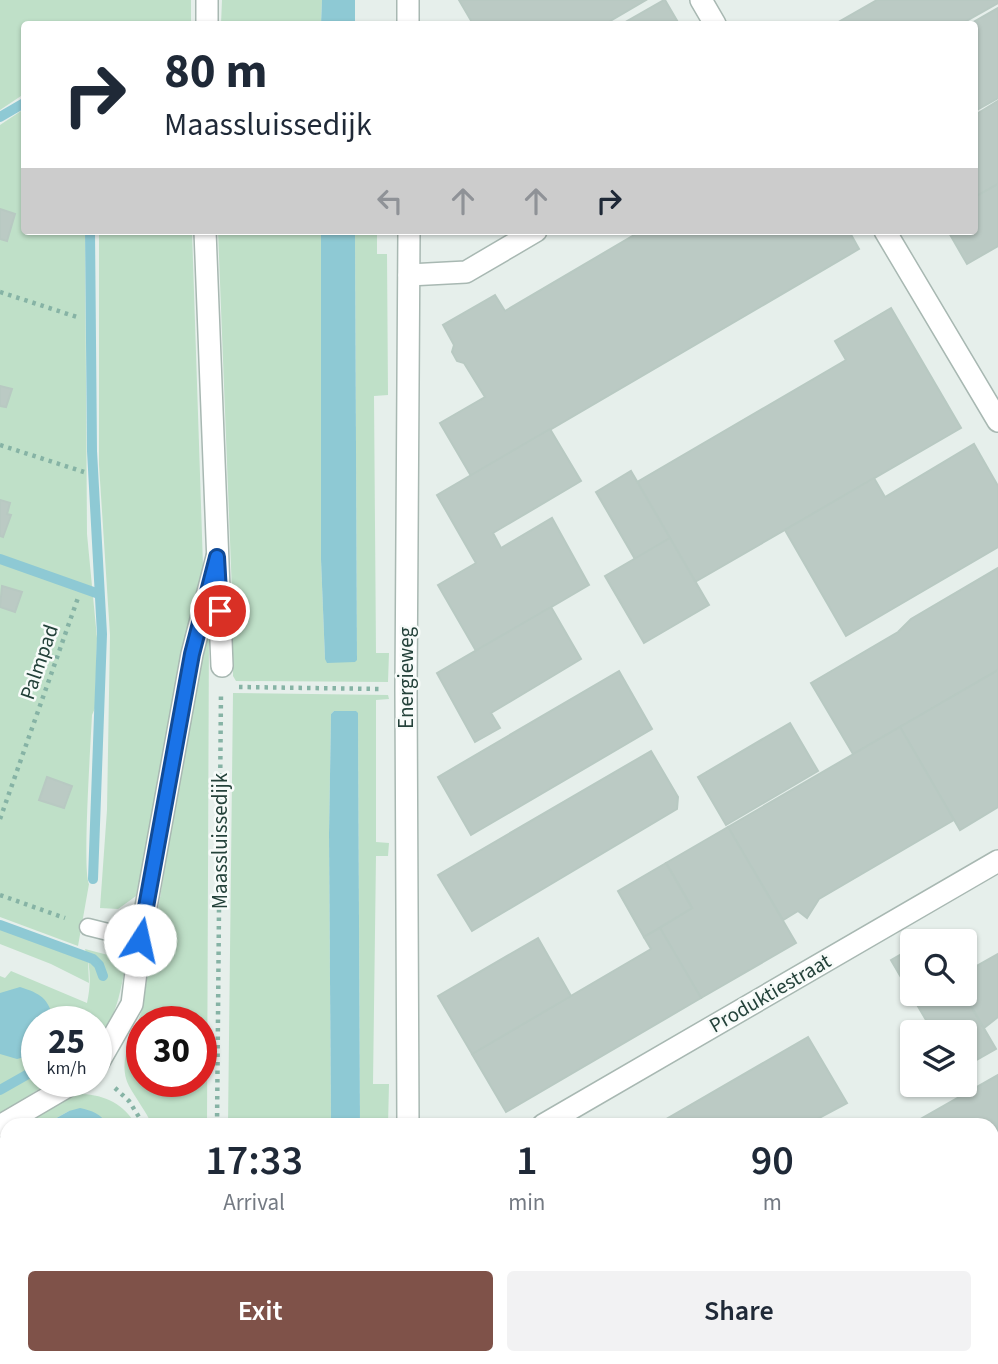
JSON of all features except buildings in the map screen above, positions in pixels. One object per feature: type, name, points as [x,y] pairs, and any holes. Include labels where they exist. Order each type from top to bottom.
[{"type":"street","points":[[207,0],[207,21]]},
{"type":"street","points":[[408,0],[408,21]]},
{"type":"street","points":[[701,0],[713,21]]},
{"type":"street","points":[[205,235],[222,666]]},
{"type":"street","name":"Energieweg","points":[[408,1118],[406,689],[409,235]]},
{"type":"street","points":[[409,275],[466,272],[529,235]]},
{"type":"street","points":[[887,235],[998,421]]},
{"type":"street","points":[[112,1040],[132,1004],[140,940],[192,654],[217,557]]},
{"type":"street","name":"Produktiestraat","points":[[555,1118],[998,861]]},
{"type":"street","points":[[14,1118],[49,1097]]},
{"type":"lane","points":[[89,927],[140,940]]},
{"type":"path","points":[[0,292],[80,318]]},
{"type":"path","points":[[0,445],[84,472]]},
{"type":"path","name":"Palmpad","points":[[0,819],[79,595]]},
{"type":"path","name":"Maassluissedijk","points":[[217,1118],[222,666]]},
{"type":"path","points":[[236,687],[406,689]]},
{"type":"path","points":[[0,895],[89,927]]},
{"type":"path","points":[[113,1086],[129,1101],[140,1118]]},
{"type":"green space","points":[[0,0],[191,0],[191,21],[21,21],[21,96],[0,110]]},
{"type":"green space","points":[[222,0],[322,0],[321,21],[221,21]]},
{"type":"green space","points":[[21,111],[21,235],[85,235],[87,534],[97,638],[95,708],[92,715],[87,804],[86,855],[89,884],[78,946],[0,917],[0,125]]},
{"type":"green space","points":[[99,235],[192,235],[203,566],[136,896],[118,909],[100,908],[107,810],[110,635],[99,465]]},
{"type":"green space","points":[[218,235],[321,235],[321,560],[325,659],[357,660],[355,235],[377,235],[377,254],[387,254],[388,395],[374,396],[376,653],[389,653],[388,682],[236,681],[233,676]]},
{"type":"green space","points":[[209,625],[207,1006],[143,1006],[200,649]]},
{"type":"green space","points":[[233,693],[388,695],[389,699],[376,700],[376,842],[389,843],[388,856],[376,856],[373,1084],[389,1084],[388,1118],[360,1118],[358,714],[334,711],[331,714],[329,834],[331,1118],[228,1118]]},
{"type":"green space","points":[[0,929],[88,962],[89,983],[51,964],[0,944]]},
{"type":"green space","points":[[85,949],[127,960],[112,1015],[112,1006],[21,1006],[21,1097],[27,1097],[0,1114],[0,976],[5,978],[11,971],[87,1003],[90,976]]},
{"type":"green space","points":[[126,1054],[126,1079],[124,1067]]},
{"type":"green space","points":[[68,1097],[100,1097],[120,1106],[131,1118],[94,1118],[69,1111],[56,1118],[33,1118]]},
{"type":"green space","points":[[136,1097],[207,1097],[207,1118],[148,1118]]},
{"type":"water","points":[[322,0],[355,0],[355,21],[321,21]]},
{"type":"water","points":[[321,235],[355,235],[355,662],[327,663],[325,659],[321,560]]},
{"type":"water","points":[[334,711],[358,713],[360,1118],[331,1118],[331,714]]},
{"type":"water","points":[[20,987],[34,992],[49,1006],[21,1006],[21,1058],[0,1054],[0,993]]},
{"type":"water","points":[[80,1108],[102,1118],[56,1118]]},
{"type":"waterway","points":[[0,117],[21,105]]},
{"type":"waterway","points":[[90,235],[92,451],[102,634],[93,879]]},
{"type":"waterway","points":[[0,559],[99,594]]},
{"type":"waterway","points":[[0,925],[93,959],[99,965],[103,976]]},
{"type":"waterway","points":[[0,1090],[21,1078]]},
{"type":"route","points":[[140,940],[192,654],[217,557],[220,611]]}]
